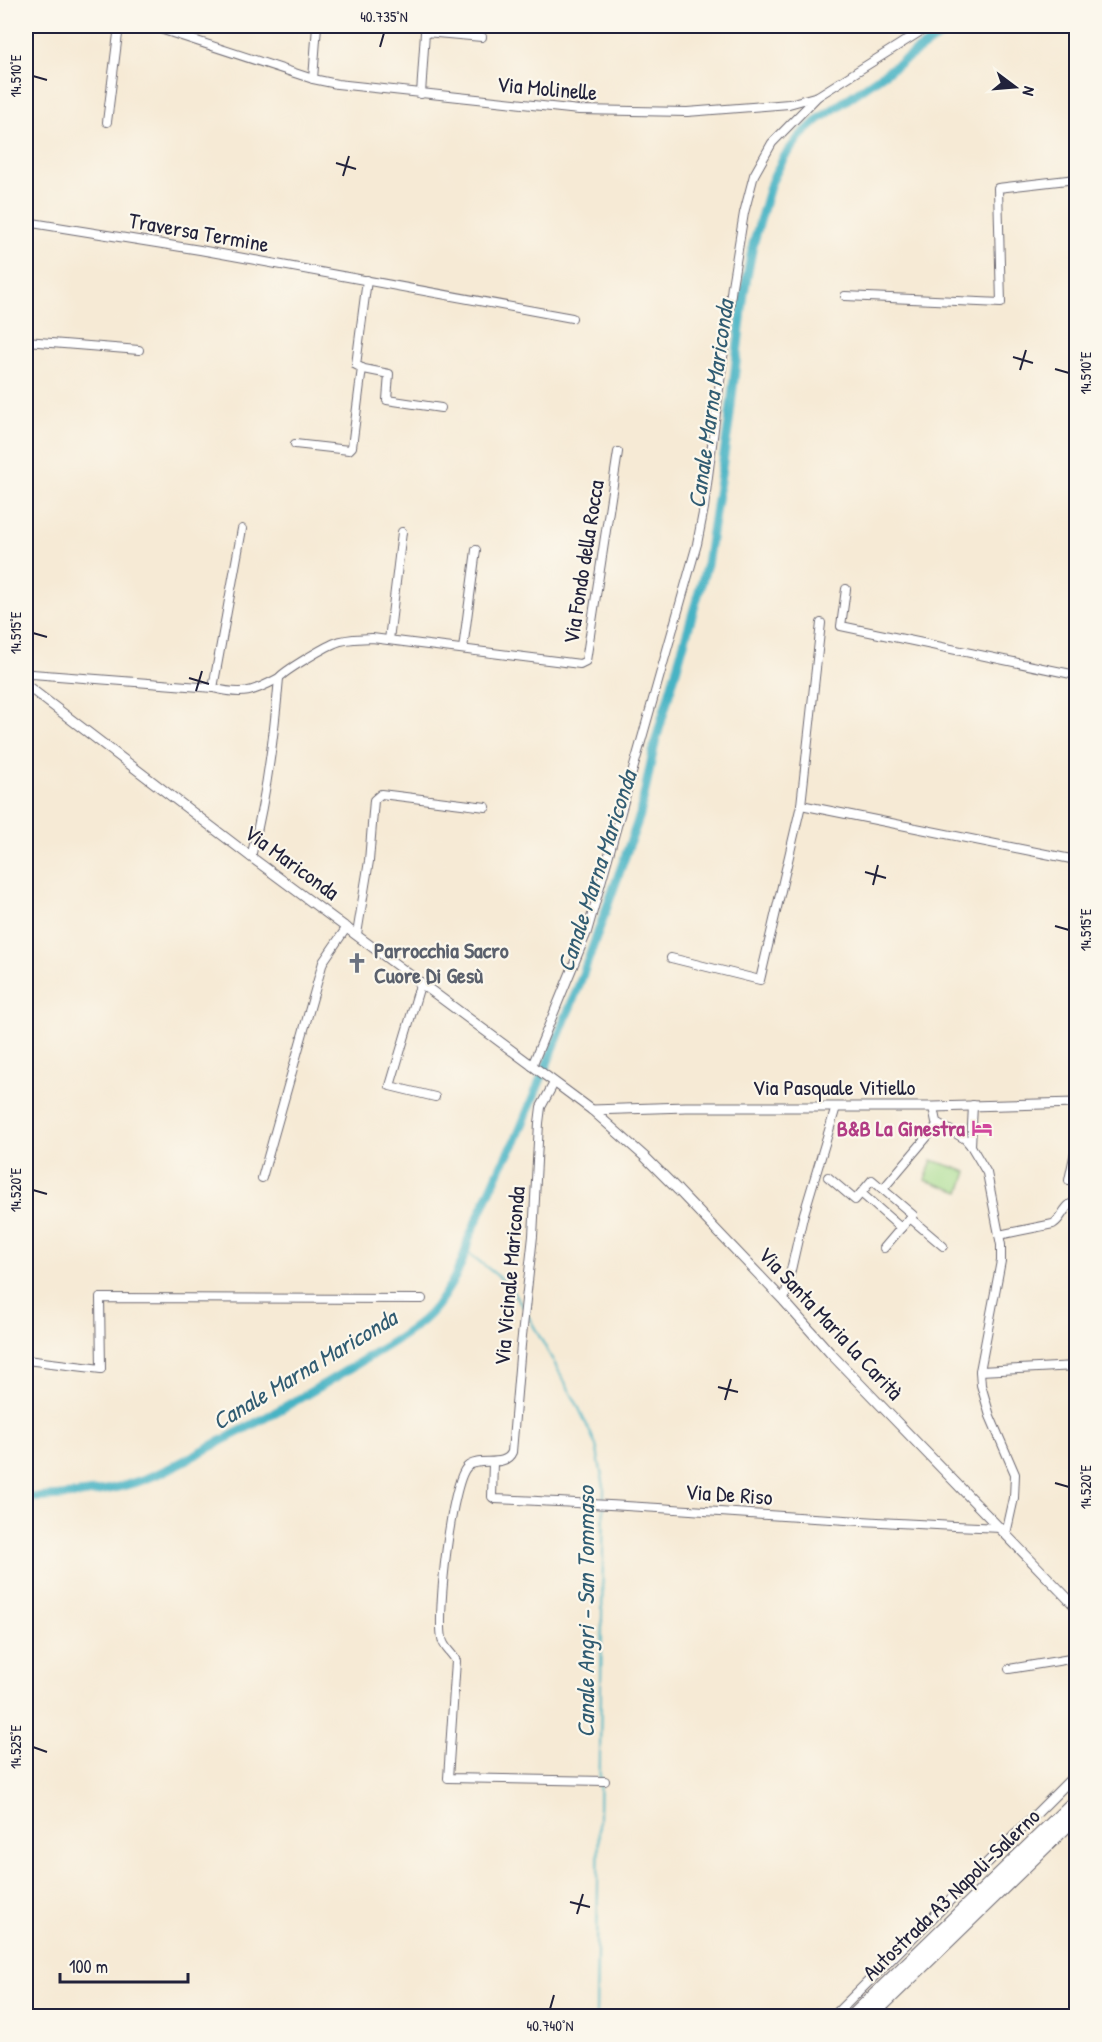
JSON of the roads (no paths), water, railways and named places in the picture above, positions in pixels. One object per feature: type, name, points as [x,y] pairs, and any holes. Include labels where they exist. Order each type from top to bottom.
[{"type":"highway","name":"Autostrada A3 Napoli-Salerno","points":[[854,2016],[1077,1801]]},
{"type":"highway","name":"Autostrada A3 Napoli-Salerno","points":[[870,2016],[1077,1816]]},
{"type":"street","points":[[107,122],[119,26]]},
{"type":"street","name":"Via Molinelle","points":[[151,26],[313,79],[338,84],[579,110],[687,112],[789,104],[818,96],[928,26]]},
{"type":"street","points":[[313,79],[317,26]]},
{"type":"street","points":[[421,94],[424,32],[482,37]]},
{"type":"street","points":[[534,1068],[587,932],[697,544],[704,508],[732,286],[744,213],[754,175],[772,143],[818,96]]},
{"type":"street","points":[[845,296],[1001,303],[998,188],[1077,178]]},
{"type":"street","name":"Traversa Termine","points":[[26,222],[200,250],[572,318]]},
{"type":"street","points":[[367,280],[356,365],[389,374],[387,400],[441,408]]},
{"type":"street","points":[[26,341],[139,350]]},
{"type":"street","points":[[296,444],[351,448],[362,368]]},
{"type":"street","name":"Via Fondo della Rocca","points":[[26,675],[252,692],[279,678],[291,668],[333,643],[372,638],[580,664],[586,661],[618,452]]},
{"type":"street","points":[[213,688],[242,529]]},
{"type":"street","points":[[389,640],[402,532]]},
{"type":"street","points":[[463,649],[476,550]]},
{"type":"street","points":[[846,589],[841,626],[1077,675]]},
{"type":"street","points":[[670,958],[760,980],[801,805],[821,624]]},
{"type":"street","points":[[251,857],[261,817],[276,723],[279,678]]},
{"type":"street","name":"Via Mariconda","points":[[26,685],[251,857],[551,1080]]},
{"type":"street","points":[[357,934],[368,873],[374,800],[377,797],[381,794],[486,807]]},
{"type":"street","points":[[801,805],[1077,860]]},
{"type":"street","points":[[262,1178],[323,962],[347,927]]},
{"type":"street","points":[[421,982],[390,1086],[435,1097]]},
{"type":"street","name":"Via Santa Maria la Carità","points":[[551,1080],[592,1110],[653,1165],[784,1300],[831,1354],[1077,1607]]},
{"type":"street","name":"Via Vicinale Mariconda","points":[[493,1462],[511,1456],[512,1452],[523,1320],[533,1236],[539,1123],[541,1107],[551,1080]]},
{"type":"street","name":"Via Pasquale Vitiello","points":[[592,1110],[686,1107],[933,1107],[1077,1103]]},
{"type":"street","points":[[971,1146],[973,1105]]},
{"type":"street","points":[[784,1300],[803,1217],[836,1107]]},
{"type":"street","points":[[933,1107],[934,1118],[938,1124],[953,1131],[971,1146],[987,1173],[1002,1252],[980,1371],[987,1407],[1015,1474],[1014,1498],[1003,1531]]},
{"type":"street","points":[[953,1131],[960,1132],[965,1129],[972,1119]]},
{"type":"street","points":[[883,1189],[938,1124]]},
{"type":"street","points":[[1069,1180],[1077,1147]]},
{"type":"street","points":[[828,1177],[855,1200],[872,1180],[913,1215],[884,1248]]},
{"type":"street","points":[[861,1193],[901,1228]]},
{"type":"street","points":[[999,1235],[1053,1224],[1060,1219],[1068,1205],[1077,1202]]},
{"type":"street","points":[[910,1218],[943,1246]]},
{"type":"street","points":[[26,1360],[101,1369],[100,1298],[422,1299]]},
{"type":"street","points":[[980,1371],[1077,1366]]},
{"type":"street","points":[[493,1462],[471,1464],[465,1470],[452,1514],[447,1542],[441,1637],[444,1646],[456,1661],[448,1778],[605,1781]]},
{"type":"street","name":"Via De Riso","points":[[493,1462],[490,1492],[495,1499],[600,1503],[1003,1531]]},
{"type":"street","points":[[1009,1669],[1077,1658]]},
{"type":"street","points":[[834,2016],[1077,1774]]},
{"type":"waterway","name":"Canale Marna Mariconda","points":[[26,1498],[66,1496],[107,1490],[166,1470],[293,1402],[409,1332],[430,1314],[444,1295],[457,1273],[468,1240],[502,1164],[515,1142],[579,985],[640,815],[655,743],[707,564],[729,423],[744,293],[753,245],[771,183],[784,157],[800,136],[819,119],[930,42],[959,26]]},
{"type":"waterway","name":"Canale Angri - San Tommaso","points":[[466,1251],[508,1284],[523,1307]]},
{"type":"waterway","name":"Canale Angri - San Tommaso","points":[[527,1314],[577,1404],[596,1445],[604,1487],[596,2016]]},
{"type":"place","name":"Parrocchia Sacro Cuore Di Gesù","points":[[357,963]]},
{"type":"place","name":"B&B La Ginestra","points":[[982,1128]]}]
